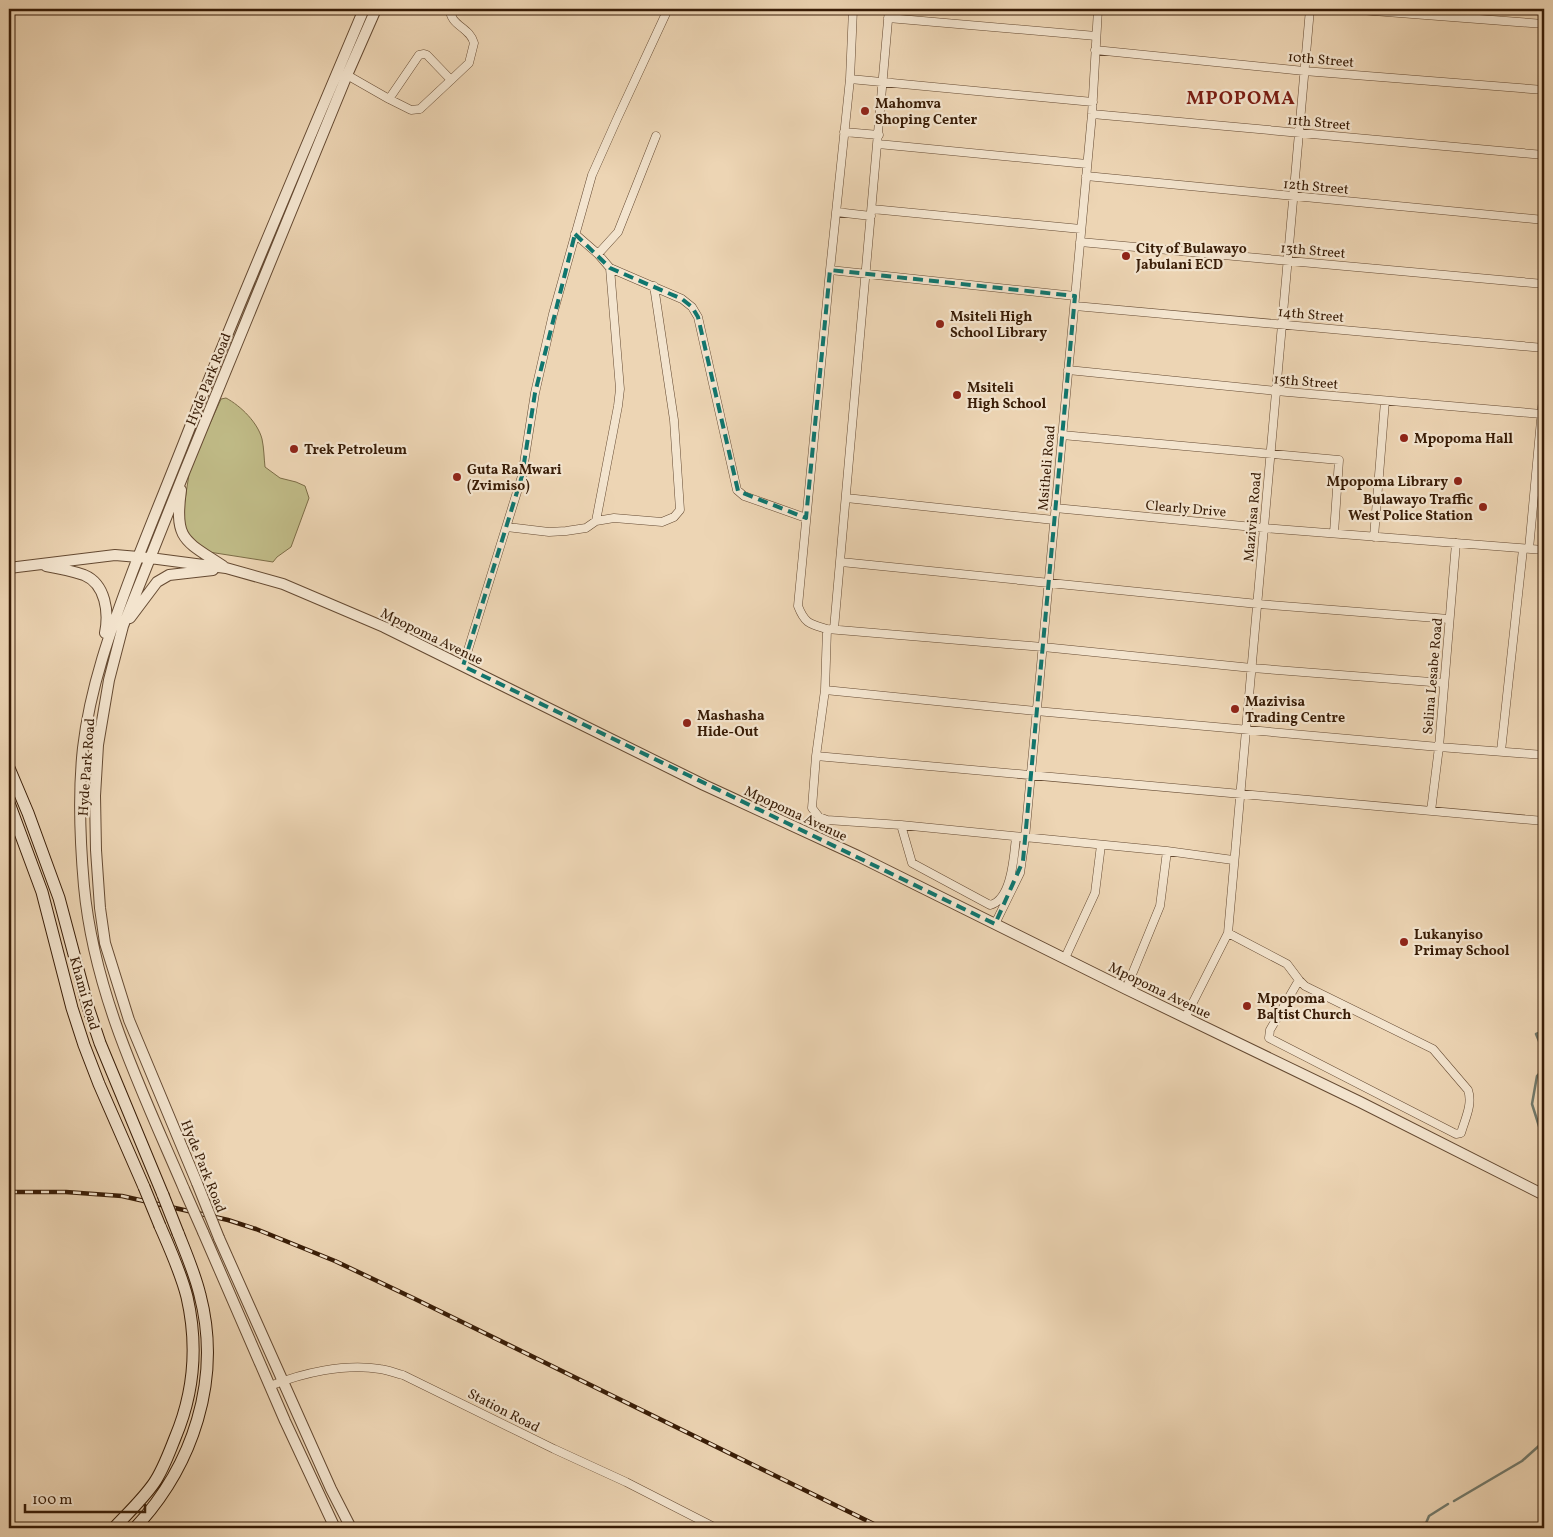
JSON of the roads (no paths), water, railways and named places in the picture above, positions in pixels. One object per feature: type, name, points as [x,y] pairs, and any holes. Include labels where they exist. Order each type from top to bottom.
[{"type":"main road","points":[[9,768],[28,813],[59,898],[88,1007],[100,1043],[178,1233],[200,1294],[203,1312],[206,1347],[205,1378],[200,1414],[189,1446],[175,1475],[166,1490],[135,1528]]},
{"type":"main road","name":"Khami Road","points":[[9,803],[42,892],[72,1008],[84,1045],[177,1265],[191,1323],[193,1356],[190,1393],[180,1427],[167,1459],[154,1483],[114,1528]]},
{"type":"street","name":"Hyde Park Road","points":[[335,1528],[270,1386],[136,1080],[115,1024],[98,964],[86,897],[81,836],[81,792],[83,747],[100,663],[138,557],[228,333],[364,9]]},
{"type":"street","name":"Hyde Park Road","points":[[351,1528],[331,1489],[219,1238],[129,1020],[105,943],[100,908],[96,850],[95,796],[98,745],[109,680],[124,626],[184,473],[347,75],[376,9]]},
{"type":"street","points":[[347,75],[411,110],[420,109],[469,63],[474,43],[470,33],[452,20],[450,9]]},
{"type":"street","points":[[463,666],[522,476],[535,393],[553,314],[592,175],[668,9]]},
{"type":"street","points":[[852,9],[850,79],[798,606],[804,620],[809,624],[831,629],[1042,647],[1252,668],[1444,683]]},
{"type":"street","points":[[889,9],[841,562],[816,756],[812,808],[820,818],[827,820],[1016,836],[1167,851],[1234,860]]},
{"type":"street","name":"Msitheli Road","points":[[995,924],[1020,873],[1025,838],[1092,114],[1098,9]]},
{"type":"street","name":"Mazivisa Road","points":[[1185,1018],[1228,933],[1310,9]]},
{"type":"street","points":[[1347,9],[1544,24]]},
{"type":"street","points":[[888,18],[1096,36]]},
{"type":"street","name":"10th Street","points":[[1095,50],[1304,71],[1544,90]]},
{"type":"street","points":[[390,99],[419,55],[427,55],[451,80]]},
{"type":"street","points":[[850,79],[1093,102]]},
{"type":"street","name":"11th Street","points":[[1092,114],[1544,155]]},
{"type":"street","points":[[844,132],[879,135]]},
{"type":"street","points":[[598,254],[618,232],[656,136]]},
{"type":"street","points":[[878,144],[1087,164]]},
{"type":"street","name":"12th Street","points":[[1086,176],[1544,220]]},
{"type":"street","points":[[836,212],[872,212],[1081,229]]},
{"type":"street","points":[[575,234],[598,254],[610,268],[682,299],[692,307],[698,317],[738,490],[744,496],[806,518]]},
{"type":"street","name":"13th Street","points":[[1080,242],[1544,284]]},
{"type":"street","points":[[596,521],[620,389],[610,268]]},
{"type":"street","points":[[830,270],[1075,296]]},
{"type":"street","points":[[507,527],[549,532],[586,528],[596,521],[614,518],[662,522],[674,517],[680,510],[674,420],[654,286]]},
{"type":"street","name":"14th Street","points":[[1075,306],[1544,348]]},
{"type":"street","name":"15th Street","points":[[1068,370],[1276,391],[1542,414]]},
{"type":"street","points":[[1502,751],[1526,549],[1541,467],[1544,388]]},
{"type":"street","points":[[1374,537],[1385,401]]},
{"type":"street","points":[[1062,435],[1339,460],[1334,533]]},
{"type":"street","points":[[184,473],[178,519],[182,533],[192,546],[226,568]]},
{"type":"street","points":[[846,498],[1054,520]]},
{"type":"street","name":"Clearly Drive","points":[[1055,508],[1264,528],[1544,550]]},
{"type":"street","name":"Selina Lesabe Road","points":[[1431,811],[1439,747],[1456,543]]},
{"type":"street","name":"Mpopoma Avenue","points":[[9,568],[83,557],[115,555],[226,568],[283,584],[384,627],[704,785],[858,856],[1185,1018],[1360,1102],[1544,1195]]},
{"type":"street","points":[[841,562],[1258,604],[1449,619]]},
{"type":"street","points":[[40,564],[85,576],[93,581],[107,607],[108,619],[100,663]]},
{"type":"street","points":[[124,626],[157,582],[168,575],[226,568]]},
{"type":"street","points":[[825,690],[1246,730],[1544,755]]},
{"type":"street","points":[[816,756],[1544,821]]},
{"type":"street","points":[[901,825],[912,862],[990,905],[999,900],[1011,876],[1016,836]]},
{"type":"street","points":[[1065,958],[1095,893],[1101,845]]},
{"type":"street","points":[[1126,989],[1160,906],[1167,851]]},
{"type":"street","points":[[1228,933],[1287,964],[1298,980],[1305,986],[1435,1051],[1468,1090],[1470,1096],[1471,1102],[1461,1133],[1456,1134],[1269,1038],[1270,1030],[1298,980]]},
{"type":"street","name":"Station Road","points":[[270,1386],[282,1381],[324,1371],[351,1368],[379,1369],[403,1375],[626,1482],[716,1528]]},
{"type":"waterway","points":[[1544,1031],[1536,1034],[1544,1053]]},
{"type":"waterway","points":[[1544,1068],[1537,1076],[1532,1104],[1544,1142]]},
{"type":"waterway","points":[[1454,1501],[1522,1461],[1541,1444],[1544,1426]]},
{"type":"waterway","points":[[1424,1528],[1429,1516],[1448,1504]]},
{"type":"railway","points":[[9,1192],[66,1192],[122,1196],[228,1220],[256,1229],[335,1261],[413,1298],[882,1528]]},
{"type":"place","name":"Mahomva Shoping Center","points":[[865,111]]},
{"type":"place","name":"City of Bulawayo Jabulani ECD","points":[[1126,256]]},
{"type":"place","name":"Msiteli High School Library","points":[[940,324]]},
{"type":"place","name":"Msiteli High School","points":[[957,395]]},
{"type":"place","name":"Mpopoma Hall","points":[[1404,438]]},
{"type":"place","name":"Trek Petroleum","points":[[294,449]]},
{"type":"place","name":"Guta RaMwari (Zvimiso)","points":[[457,477]]},
{"type":"place","name":"Mpopoma Library","points":[[1458,481]]},
{"type":"place","name":"Bulawayo Traffic West Police Station","points":[[1483,507]]},
{"type":"place","name":"Mazivisa Trading Centre","points":[[1235,709]]},
{"type":"place","name":"Mashasha Hide-Out","points":[[687,723]]},
{"type":"place","name":"Lukanyiso Primay School","points":[[1404,942]]},
{"type":"place","name":"Mpopoma Ba[tist Church","points":[[1247,1006]]},
{"type":"district","name":"MPOPOMA","points":[[1241,97]]}]
